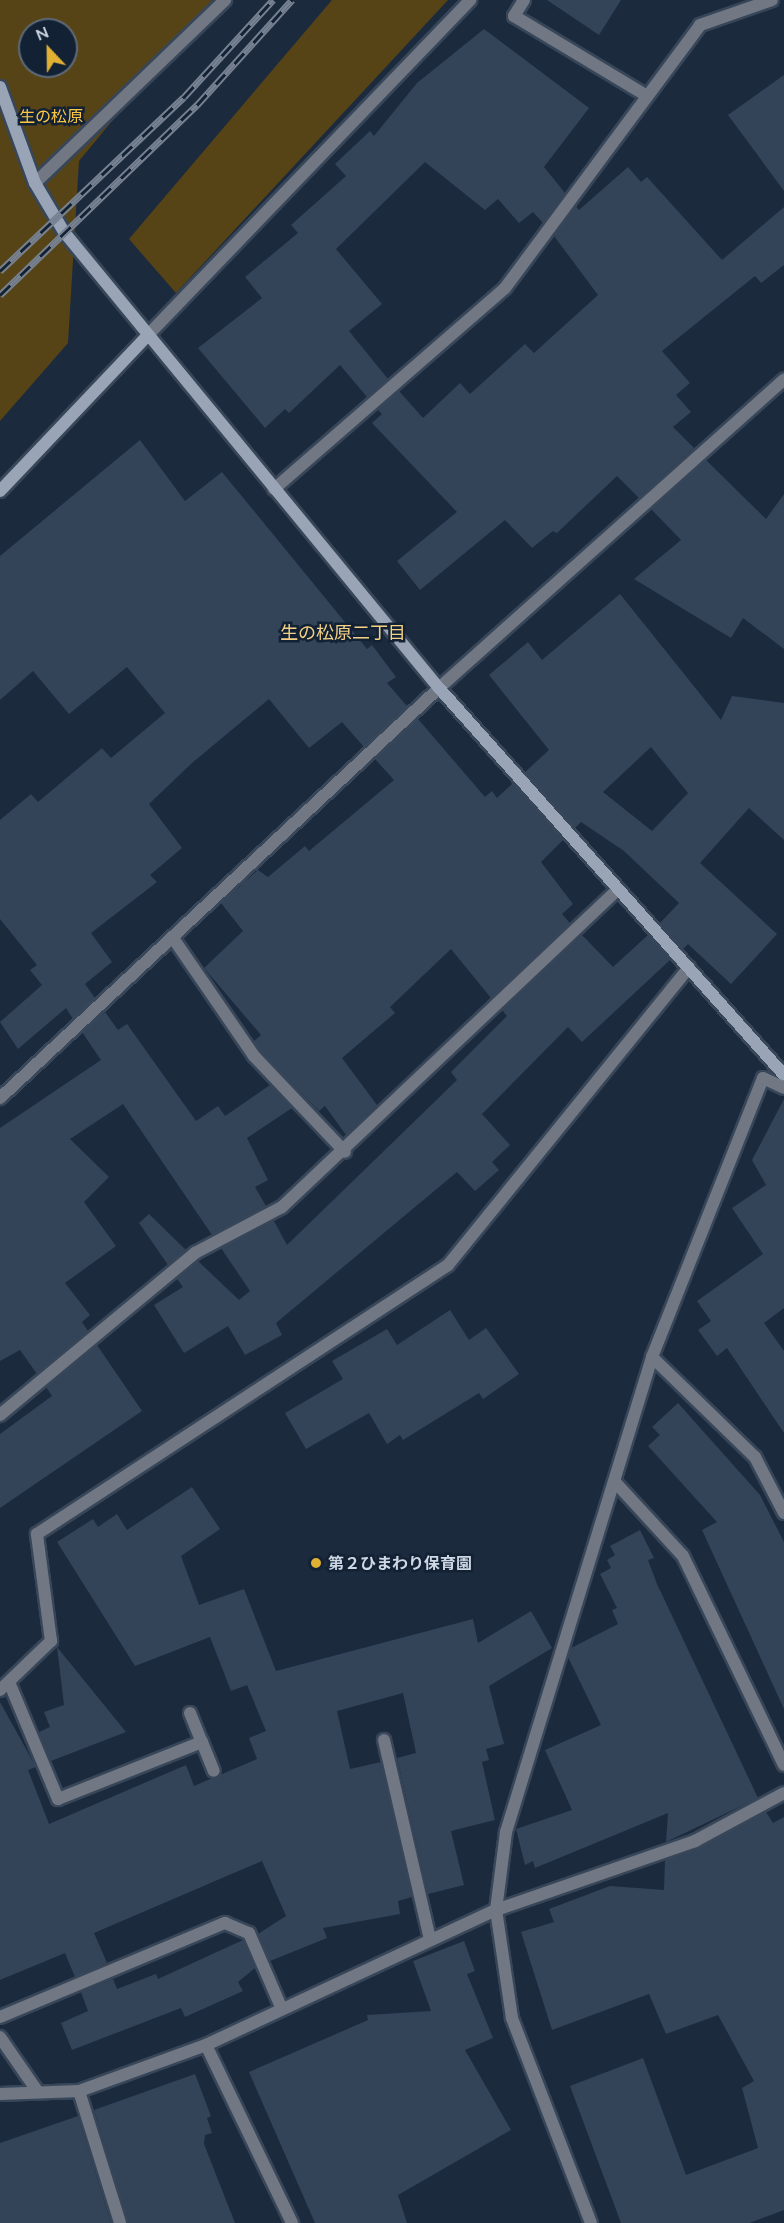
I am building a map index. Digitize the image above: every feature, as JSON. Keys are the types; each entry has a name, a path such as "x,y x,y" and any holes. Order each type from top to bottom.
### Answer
{"street":[{"path":"35,183 225,0"},
{"path":"0,491 470,0"},
{"path":"524,0 514,16 647,96"},
{"path":"274,489 505,288 700,26 772,0"},
{"path":"0,87 35,183 64,232 438,688 784,1075"},
{"path":"0,1098 438,688 784,379"},
{"path":"0,1414 195,1253 282,1207 345,1152 617,890"},
{"path":"173,938 255,1056 345,1152"},
{"path":"202,1742 58,1800 4,1686 51,1641 37,1534 448,1265 689,967"},
{"path":"591,2223 512,2018 496,1910 506,1832 652,1357 763,1078 784,1088"},
{"path":"652,1357 755,1457 784,1513"},
{"path":"615,1482 683,1556 784,1765"},
{"path":"190,1713 214,1771"},
{"path":"384,1740 430,1940"},
{"path":"0,2094 79,2091 206,2045 281,2007 496,1910 695,1841 784,1793"},
{"path":"0,2017 225,1923 249,1933 281,2007"},
{"path":"0,2037 38,2092"},
{"path":"206,2045 292,2223"},
{"path":"79,2091 120,2223"}],"green space":[{"name":"生の松原","path":"0,0 212,0 79,161 68,343 0,421"},
{"path":"332,0 448,0 176,293 129,239"}],"building":[{"path":"547,0 621,0 599,35"},
{"path":"484,29 589,108 544,167 565,193 543,223 533,212 519,223 498,199 485,210 425,162 336,249 382,304 349,331 388,379 367,397 340,365 289,413 285,409 265,428 198,348 262,298 245,277 298,233 291,225 346,176 335,164 370,131 374,136 417,83"},
{"path":"784,75 784,191 728,115"},
{"path":"628,167 641,182 647,177 722,260 784,207 784,265 761,283 755,276 662,351 690,383 676,395 691,412 673,427 694,448 639,498 617,476 557,533 553,531 532,548 505,520 420,590 397,561 457,512 372,423 382,414 378,410 399,391 423,418 460,383 470,394 525,344 534,353 598,295 554,236 576,206 579,210"},
{"path":"140,440 185,501 222,472 367,649 372,645 396,677 387,683 407,706 364,747 342,722 309,748 269,699 192,763 149,804 182,848 150,875 157,882 91,933 112,962 85,984 95,998 73,1019 66,1008 18,1049 0,1022 42,985 30,970 37,965 0,919 0,820 31,794 38,802 102,748 111,758 165,713 127,667 69,714 33,671 0,700 0,556"},
{"path":"706,460 766,519 784,494 784,649 743,618 731,638 634,579 681,540 651,509"},
{"path":"620,594 721,720 732,696 784,703 784,840 749,808 700,863 777,934 731,984 688,944 683,949 660,923 679,903 624,851 581,822 575,828 525,772 549,750 489,675 528,642 542,660","holes":["651,747 688,793 652,831 603,792"]},
{"path":"418,719 485,797 492,791 497,798 513,783 563,840 541,862 573,904 562,914 570,923 491,998 451,949 390,1007 395,1013 342,1058 377,1105 346,1135 325,1106 319,1111 260,1051 254,1041 261,1035 204,968 243,931 221,903 258,870 268,877 305,846 309,851 394,780 375,759"},
{"path":"582,935 613,967 648,935 670,960 582,1042 568,1027 482,1114 510,1145 492,1162 499,1170 475,1191 457,1172 276,1323 282,1335 245,1355 228,1326 184,1353 154,1305 183,1287 177,1279 198,1261 239,1300 250,1291 221,1248 274,1221 287,1245 457,1080 451,1072 507,1016 502,1010"},
{"path":"105,1012 118,1030 127,1024 196,1121 218,1106 225,1116 270,1085 292,1108 247,1138 268,1180 255,1187 266,1206 212,1235 123,1104 70,1139 109,1177 84,1202 116,1246 65,1283 90,1315 82,1322 88,1331 37,1374 20,1350 0,1361 0,1128 101,1060 82,1032"},
{"path":"784,1099 784,1308 764,1323 784,1351 784,1433 727,1348 717,1356 698,1330 711,1321 697,1301 763,1254 732,1208 766,1185 752,1160"},
{"path":"149,1214 186,1250 168,1265 139,1223"},
{"path":"450,1310 469,1340 486,1328 519,1374 483,1399 479,1393 403,1440 400,1435 387,1444 369,1413 306,1449 285,1413 343,1379 332,1361 387,1329 397,1345"},
{"path":"97,1345 142,1411 0,1508 0,1434 52,1396 46,1387"},
{"path":"678,1403 760,1495 784,1542 784,1709 702,1530 717,1522 648,1446 660,1435 652,1427"},
{"path":"192,1487 220,1529 181,1556 199,1605 244,1589 276,1671 473,1619 478,1643 531,1611 552,1648 489,1686 504,1744 486,1749 489,1760 482,1762 495,1820 451,1831 464,1885 428,1894 397,1758 416,1753 403,1693 337,1711 350,1769 381,1762 412,1897 398,1901 400,1914 323,1928 327,1938 270,1961 258,1934 286,1916 262,1861 94,1933 107,1963 75,1977 65,1953 0,1980 0,1702 36,1767 28,1770 49,1824 186,1765 194,1786 257,1759 249,1738 266,1731 247,1685 231,1691 210,1637 135,1666 57,1542 93,1519 98,1527 117,1514 127,1530"},
{"path":"640,1530 654,1558 648,1560 657,1584 758,1798 666,1842 668,1813 535,1868 533,1861 525,1865 516,1829 572,1810 545,1750 601,1725 568,1657 571,1648 618,1624 612,1610 617,1608 600,1574 611,1568 607,1560 615,1555 610,1546"},
{"path":"57,1647 126,1732 51,1761 39,1732 50,1727 44,1712 64,1705"},
{"path":"766,1812 773,1823 784,1817 784,2210 749,2223 621,2223 570,2086 643,2058 686,2175 758,2148 742,2088 754,2081 718,2015 666,2034 649,1994 552,2030 521,1932 554,1922 549,1909 610,1886 664,1890 665,1860"},
{"path":"243,1940 255,1968 238,1982 243,1991 185,2017 181,2008 72,2050 61,2023 88,2011 81,1992 113,1979 117,1989 156,1974 158,1979"},
{"path":"464,1941 475,1971 467,1974 493,2038 465,2050 511,2130 398,2195 407,2223 315,2223 249,2072 368,2020 367,2015 431,2011 413,1961"},
{"path":"195,2074 211,2116 207,2118 212,2133 205,2135 204,2144 235,2223 128,2223 94,2110"},
{"path":"78,2116 111,2223 0,2223 0,2143"}],"railway":[{"path":"0,271 184,97 273,0"},
{"path":"0,295 197,105 292,0"}],"place":[{"name":"第２ひまわり保育園","path":"316,1563"}],"district":[{"name":"生の松原二丁目","path":"343,633"}]}
